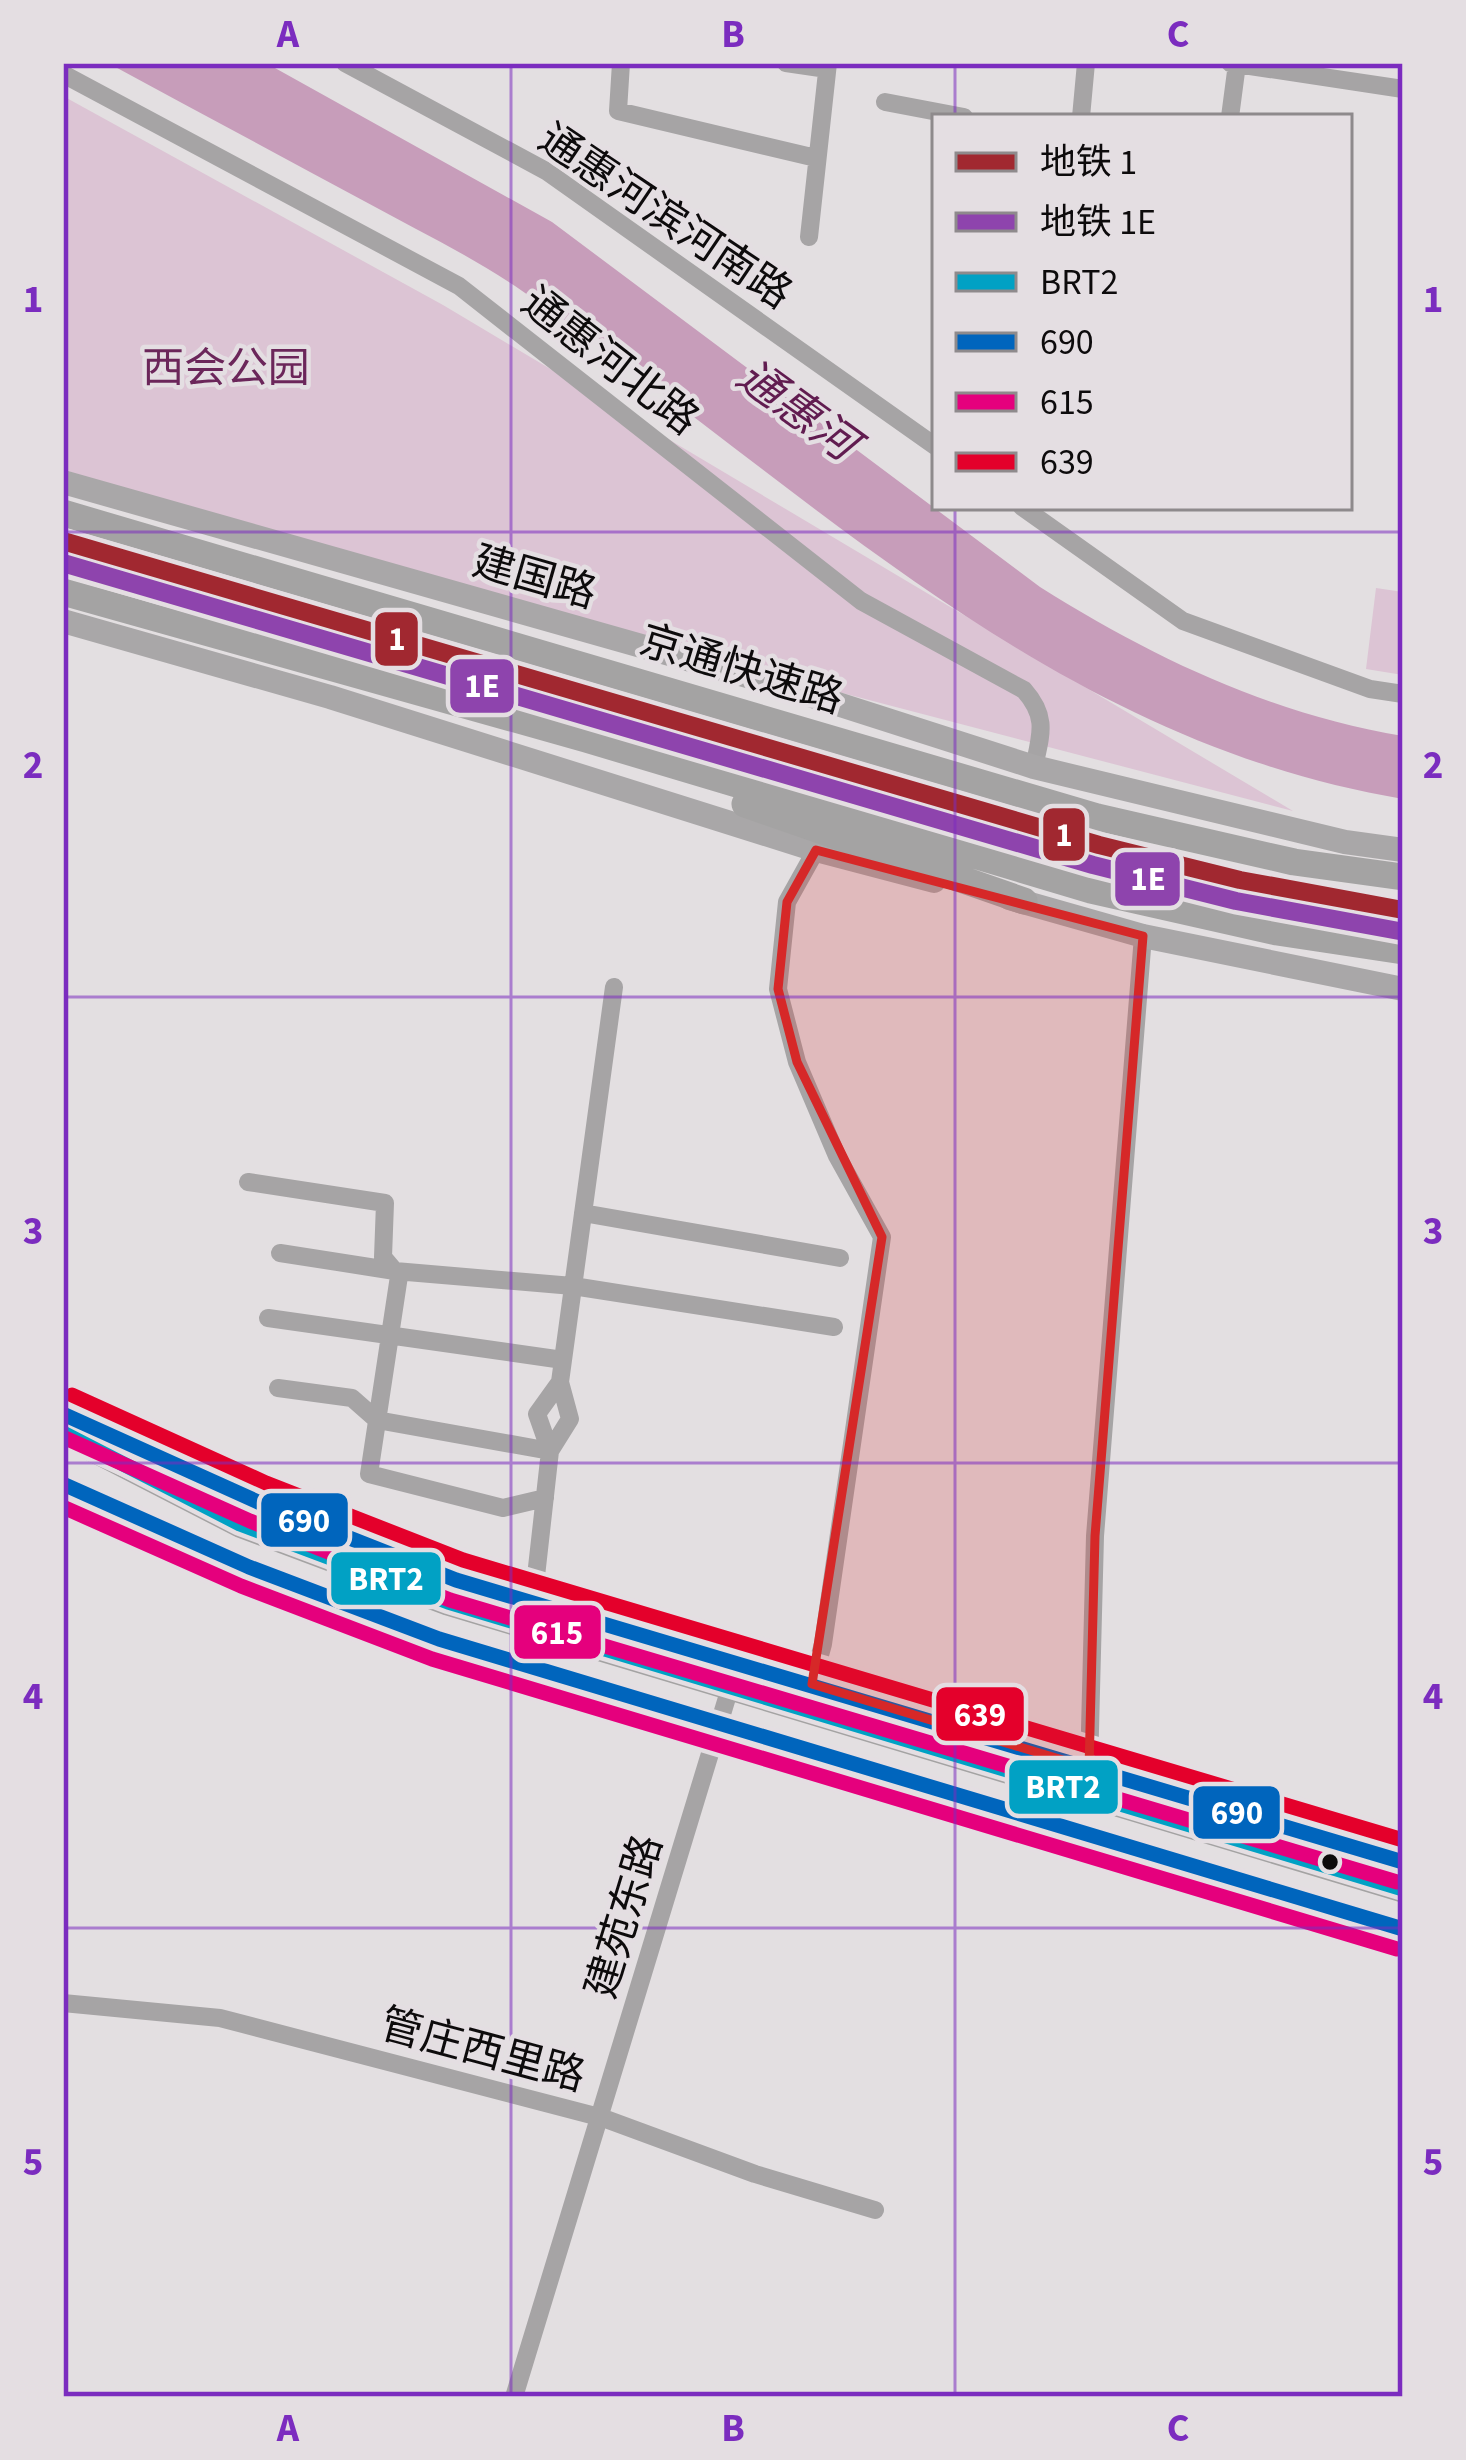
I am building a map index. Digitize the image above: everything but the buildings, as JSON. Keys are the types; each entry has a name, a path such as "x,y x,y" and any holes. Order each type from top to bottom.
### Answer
{"highway":[{"name":"京通快速路","path":"63,513 1097,817 1294,862 1403,877"},
{"path":"63,592 1091,890 1277,932 1403,952"},
{"path":"586,740 771,814 1024,901"},
{"path":"63,1433 241,1524 346,1566 729,1693 1403,1906"},
{"path":"63,1450 235,1538 444,1616 729,1693 1403,1889"}],"main road":[{"name":"建国路","path":"63,482 772,683 1034,767 1345,842 1403,850"},
{"path":"63,621 330,697 815,850 1024,901 1143,936 1403,989"}],"street":[{"name":"通惠河滨河南路","path":"345,63 546,171 932,444"},
{"path":"621,63 618,111 816,158"},
{"path":"786,63 828,66 808,237"},
{"path":"1081,114 1086,63"},
{"path":"1230,114 1233,63 1322,70 1403,89"},
{"name":"通惠河北路","path":"63,74 459,286 861,601 1024,690 1037,705 1041,723 1034,767"},
{"path":"885,102 948,114"},
{"path":"1026,510 1183,621 1370,689 1403,694"},
{"path":"812,1684 824,1644 882,1237 837,1156 797,1062 778,989 787,902 815,850"},
{"path":"1089,1768 1095,1536 1143,936"},
{"path":"532,1603 550,1451 570,1419 560,1382 614,987"},
{"path":"248,1183 385,1203 383,1257 398,1276 370,1474 503,1508 545,1498"},
{"path":"583,1213 840,1258"},
{"path":"280,1253 395,1271 573,1286 833,1328"},
{"path":"268,1318 563,1360"},
{"path":"550,1451 536,1414 560,1382"},
{"path":"278,1388 352,1398 377,1420 550,1451"},
{"path":"63,1414 322,1531 532,1603 729,1693 1403,1930"},
{"path":"63,1484 300,1591 439,1639 729,1693 812,1684 1403,1862"},
{"name":"建苑东路","path":"514,2397 729,1693"},
{"name":"管庄西里路","path":"63,2003 220,2018 599,2117 754,2174 875,2210"}],"highlighted area":[{"path":"816,850 1143,936 1095,1536 1089,1768 812,1684 882,1237 797,1062 778,989 787,902"}],"green space":[{"name":"西会公园","path":"63,96 443,305 1293,811 63,489"},
{"path":"1376,588 1403,592 1403,675 1366,669"}],"water":[{"name":"通惠河","path":"108,63 266,63 552,222 932,510 1083,613 1170,660 1260,698 1403,736 1403,799 1273,768 1153,721 1040,662 932,594 515,286"}],"metro line":[{"name":"1","path":"63,541 1099,845 1240,880 1403,910"},
{"name":"1E","path":"63,563 1093,865 1236,901 1399,931"}],"transit line":[{"name":"639","path":"72,1395 266,1483 463,1560 1403,1840"},
{"name":"690","path":"63,1414 258,1502 456,1580 1403,1862"},
{"name":"BRT2","path":"63,1433 240,1524 448,1602 1403,1889"},
{"name":"615","path":"63,1437 250,1521 450,1600 1397,1882"},
{"name":"690","path":"63,1484 249,1567 439,1639 1403,1929"},
{"name":"615","path":"63,1507 241,1586 432,1659 1397,1949"}]}
